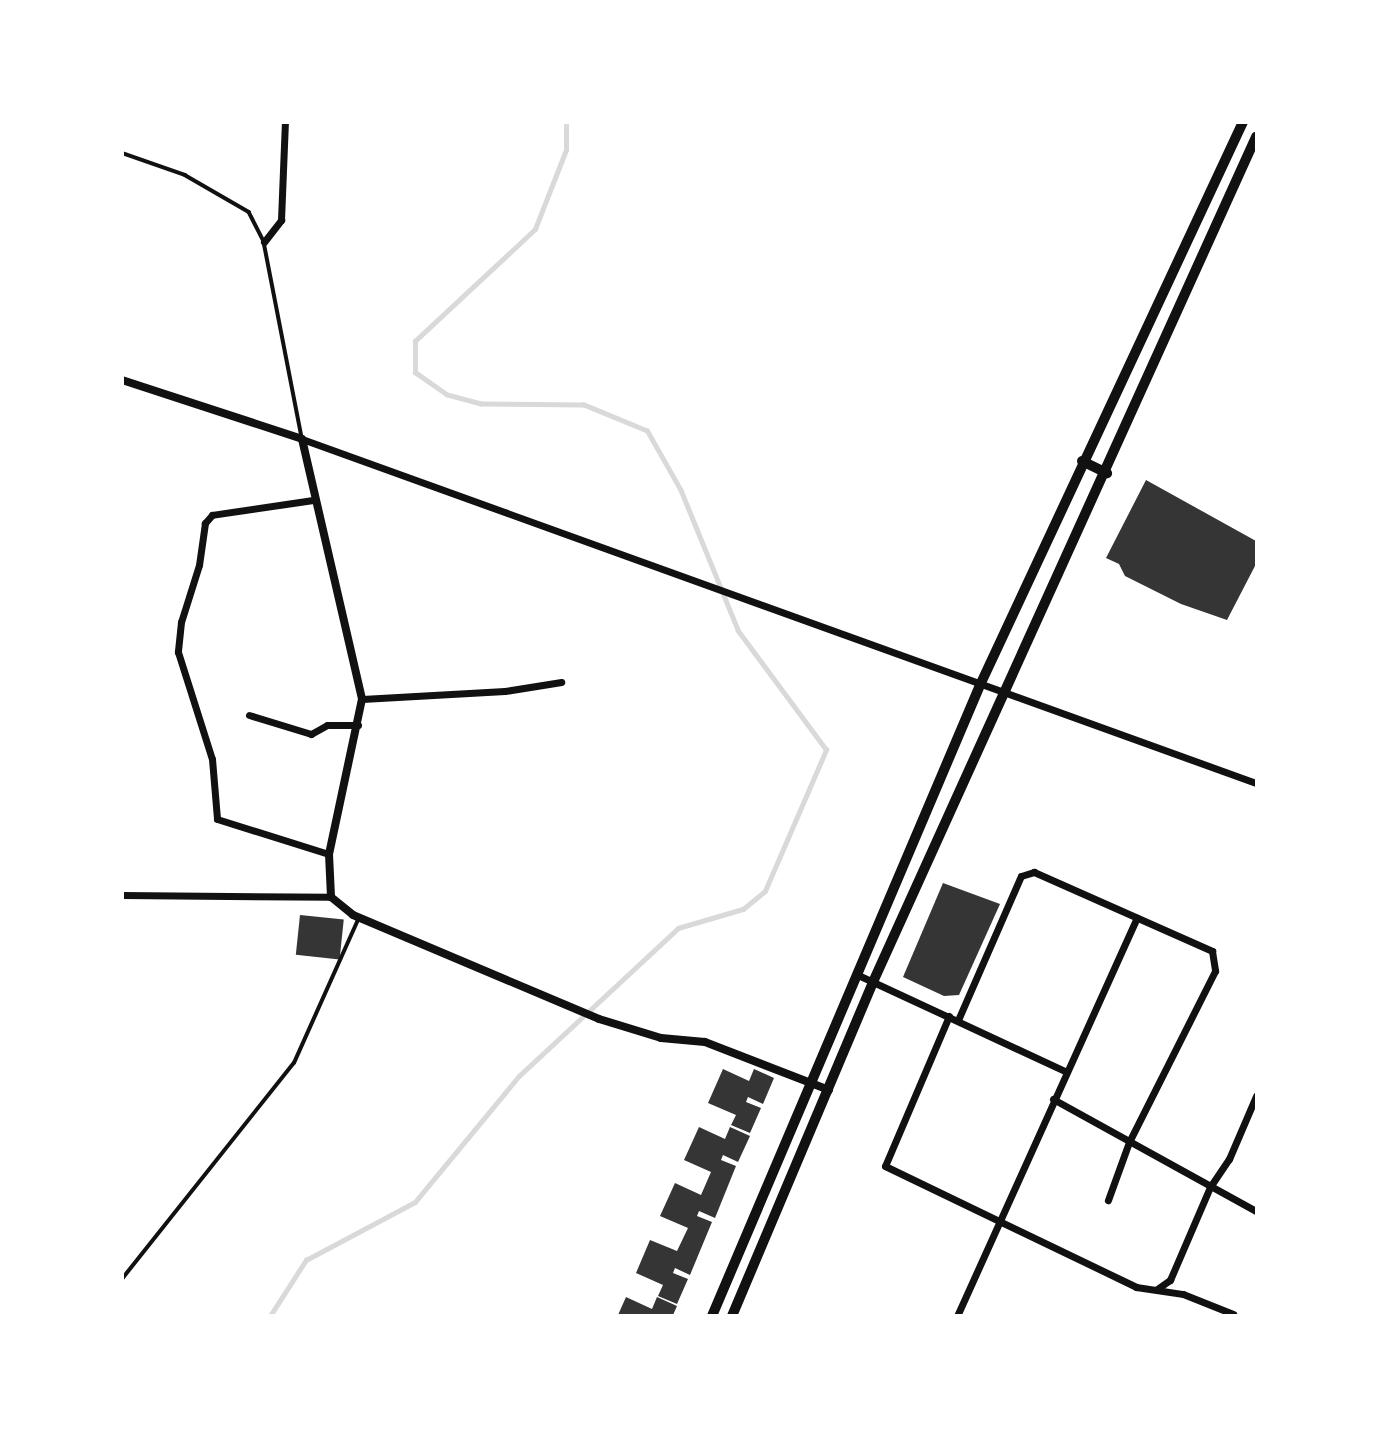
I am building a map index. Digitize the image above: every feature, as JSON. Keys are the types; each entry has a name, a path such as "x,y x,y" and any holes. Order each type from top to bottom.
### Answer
{"main road":[{"path":"712,1315 981,683 1082,461 1243,122"},
{"path":"732,1315 873,982 1107,473 1226,199 1256,137"},
{"path":"1211,193 1226,199"},
{"path":"1082,461 1107,473"}],"street":[{"path":"264,242 281,220 285,122"},
{"path":"122,380 302,439 1256,783"},
{"path":"302,439 313,500 362,699 328,854 331,897"},
{"path":"313,500 212,514 205,523 178,652 212,759 217,818 328,854"},
{"path":"362,699 505,691 561,681"},
{"path":"249,715 311,734 327,725 358,725"},
{"path":"958,1020 1021,876 1034,872 1212,951 1215,971 1129,1142 1108,1200"},
{"path":"122,895 331,897 359,918 599,1019 661,1038 705,1042 813,1081 829,1090"},
{"path":"957,1315 1137,918"},
{"path":"858,975 1067,1072"},
{"path":"949,1016 886,1166 1136,1287 1157,1289 1233,1314"},
{"path":"1157,1289 1170,1280 1210,1187 1229,1159 1256,1096"},
{"path":"1053,1099 1256,1211"}],"lane":[{"path":"122,153 185,175 231,199 249,212 264,242 302,439"},
{"path":"122,1279 294,1063 359,918"}],"building":[{"path":"1146,480 1256,541 1256,564 1227,620 1181,604 1125,576 1119,564 1106,558"},
{"path":"943,883 1000,904 959,995 944,996 903,977"},
{"path":"300,915 344,920 340,959 296,955"},
{"path":"723,1069 749,1081 754,1069 774,1078 763,1104 748,1097 746,1102 761,1108 750,1133 731,1125 736,1115 708,1103"},
{"path":"699,1127 725,1139 730,1127 750,1136 738,1162 723,1155 721,1160 736,1166 715,1218 699,1211 697,1216 712,1222 690,1275 675,1268 673,1273 688,1279 677,1304 658,1296 663,1285 636,1273 650,1240 677,1251 688,1228 660,1216 675,1183 701,1195 711,1172 684,1160"},
{"path":"626,1297 652,1309 657,1297 677,1306 673,1315 618,1315"}],"waterway":[{"path":"270,1316 306,1260 415,1202 519,1076 678,928 743,909 765,891 826,750 738,631 681,491 647,431 584,405 481,404 447,395 415,373 415,341 535,229 566,150 566,122"}]}
